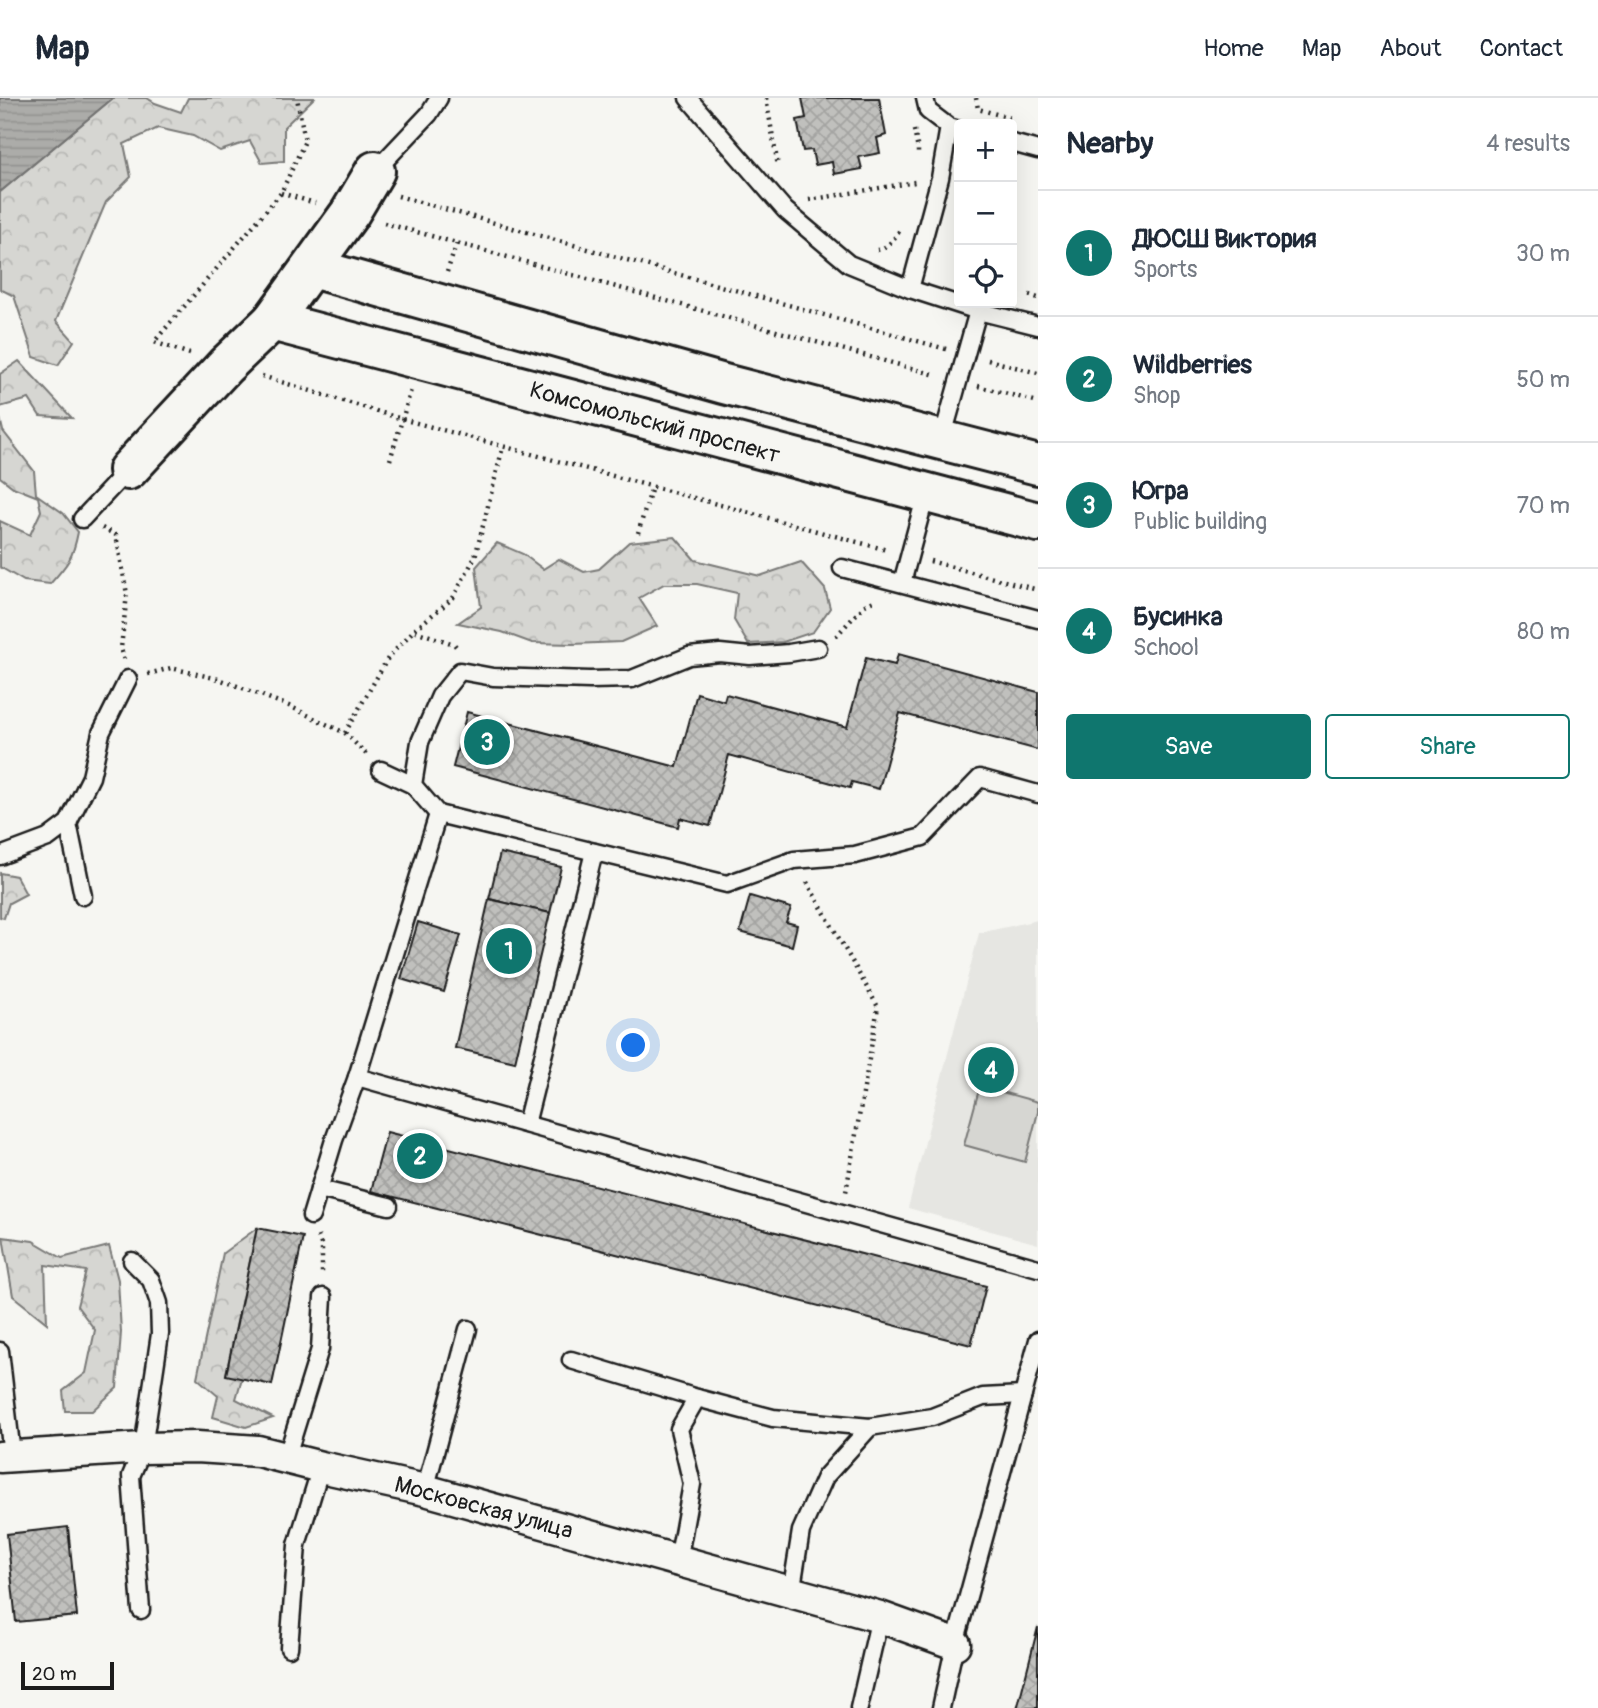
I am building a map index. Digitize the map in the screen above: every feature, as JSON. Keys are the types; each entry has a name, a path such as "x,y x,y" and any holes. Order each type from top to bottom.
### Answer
{"street":[{"path":"128,470 225,366 272,321 312,268 363,191"},
{"path":"312,268 724,384 1038,465"},
{"name":"Комсомольский проспект","path":"272,321 1038,522"},
{"name":"Московская улица","path":"6,1456 143,1448 197,1447 258,1451 425,1490 880,1617 956,1644"}],"lane":[{"path":"363,191 429,114 439,98"},
{"path":"688,98 785,210 849,264 910,289 978,311 1038,326"},
{"path":"910,289 954,129 928,111 925,98"},
{"path":"1017,144 1038,150"},
{"path":"942,439 978,311"},
{"path":"82,519 128,470"},
{"path":"902,583 926,494"},
{"path":"842,568 1038,618"},
{"path":"413,785 419,742 440,696 460,671 493,677 590,680 632,678 689,656 720,653 750,656 818,648"},
{"path":"0,856 48,838 68,822 91,777 100,733 128,678"},
{"path":"381,770 413,785 438,814 727,884 794,860 855,855 923,837 980,778 1038,794"},
{"path":"311,1216 438,814"},
{"path":"68,822 83,896"},
{"path":"526,1124 594,852"},
{"path":"357,1077 1038,1268"},
{"path":"319,1189 389,1206"},
{"path":"132,1261 151,1279 159,1303 160,1334 143,1448 131,1476 141,1611"},
{"path":"286,1459 320,1349 323,1297"},
{"path":"425,1490 468,1329"},
{"path":"941,1708 1038,1340"},
{"path":"0,1351 6,1456"},
{"path":"571,1360 773,1418 870,1427 932,1417 983,1397 1023,1395"},
{"path":"678,1561 692,1484 680,1429 697,1398"},
{"path":"791,1592 801,1531 825,1477 870,1427"},
{"path":"289,1648 297,1545 321,1467"},
{"path":"859,1708 880,1617"}],"path":[{"path":"297,98 305,141 281,193 154,342 402,419 1038,590"},
{"path":"766,98 779,175"},
{"path":"976,98 978,109 1026,122"},
{"path":"913,124 917,160"},
{"path":"817,208 808,200 915,182 912,193"},
{"path":"363,191 1038,373"},
{"path":"363,191 959,381 1038,402"},
{"path":"867,250 881,250 895,239 902,226"},
{"path":"1029,295 1038,298"},
{"path":"390,460 412,385"},
{"path":"345,733 388,657 414,630 453,598 475,557 503,446"},
{"path":"638,533 652,487"},
{"path":"82,519 116,535 127,594 121,648 128,678 171,668 219,678 289,706 345,733 381,770"},
{"path":"818,648 834,640 865,605 902,583"},
{"path":"414,630 454,644 461,653 460,671"},
{"path":"794,860 878,1007 843,1213"},
{"path":"311,1216 322,1247 323,1297"}],"shaded area":[{"path":"0,98 113,98 0,192"},
{"path":"1038,920 1038,1244 908,1208 979,933"}],"green space":[{"path":"113,98 147,98 181,112 188,98 314,98 284,127 284,161 262,163 250,141 220,151 193,136 158,128 124,144 131,177 106,202 56,321 74,341 58,365 34,357 14,296 0,289 0,192"},
{"path":"19,361 72,418 40,416 29,399 0,407 0,374"},
{"path":"0,418 3,431 34,471 36,494 63,513 78,532 69,560 50,584 24,581 0,567 0,521 30,535 41,511 38,497 13,487 0,477"},
{"path":"675,537 695,560 760,576 801,562 825,589 830,608 813,632 783,642 748,644 734,620 737,593 697,584 664,584 639,598 657,626 621,642 532,643 502,632 458,623 481,607 476,567 497,543 523,554 543,569 559,559 584,572 599,569 629,542"},
{"path":"0,873 16,876 26,894 9,903 4,918 0,917"},
{"path":"980,1086 1038,1102 1038,1112 1025,1162 964,1145"},
{"path":"257,1228 226,1374 242,1378 236,1399 273,1418 246,1427 213,1417 218,1396 197,1378 223,1253"},
{"path":"3,1237 33,1241 62,1258 109,1246 118,1280 121,1332 117,1388 92,1411 65,1411 63,1391 86,1373 95,1330 77,1306 86,1271 45,1265 47,1323 13,1296"}],"building":[{"path":"802,98 879,98 886,135 877,138 880,153 859,157 862,169 834,174 832,162 815,165 812,150 803,151 797,120 806,118"},
{"path":"898,654 1038,692 1038,750 900,713 879,789 852,782 850,788 729,755 710,826 680,818 678,827 453,767 467,712 677,767 697,693 724,701 726,694 847,727 866,658 895,665"},
{"path":"500,853 561,867 550,913 489,899"},
{"path":"750,896 791,908 786,922 797,925 792,946 740,932"},
{"path":"489,899 550,913 515,1062 455,1048"},
{"path":"418,922 461,935 444,992 401,979"},
{"path":"387,1132 986,1286 971,1345 371,1191"},
{"path":"257,1228 303,1237 272,1385 226,1375"},
{"path":"68,1527 77,1616 16,1622 7,1534"},
{"path":"1038,1627 1038,1708 1017,1708 1019,1702"}],"place":[{"name":"Югра","path":"487,742"},
{"name":"ДЮСШ Виктория","path":"509,951"},
{"name":"Бусинка","path":"991,1070"},
{"name":"Wildberries","path":"420,1156"}]}
